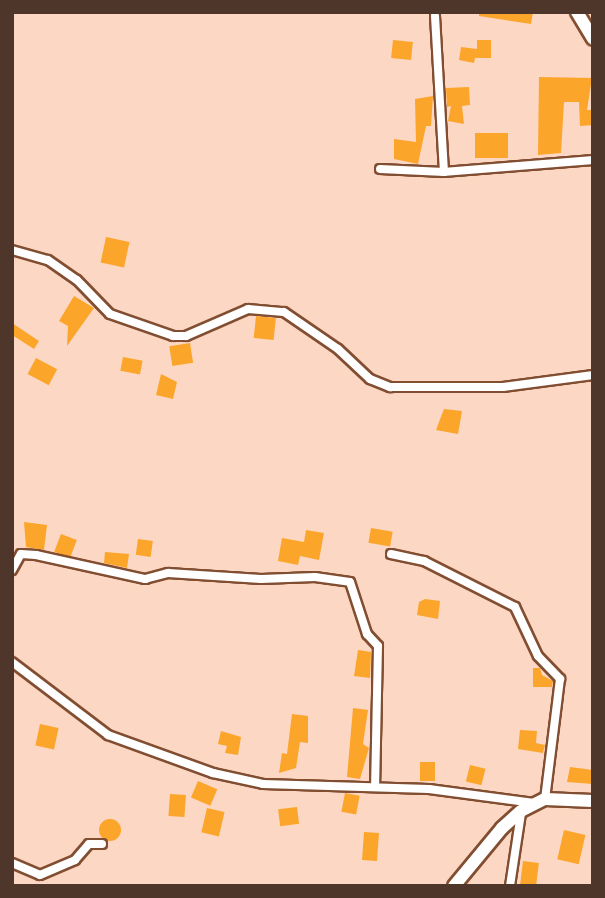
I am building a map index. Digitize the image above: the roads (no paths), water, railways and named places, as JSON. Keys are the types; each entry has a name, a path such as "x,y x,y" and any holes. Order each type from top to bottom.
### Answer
{"main road":[{"path":"578,12 593,38"},
{"path":"454,886 502,828 521,811 541,802 593,801"}],"street":[{"path":"435,16 444,172"},
{"path":"380,169 444,172 593,160"},
{"path":"12,250 48,260 77,280 110,314 173,336 186,336 248,309 284,312 338,349 370,379 390,387 503,387 593,376"},
{"path":"12,570 21,554 145,579 169,573 350,582 367,634 379,646 375,787"},
{"path":"12,662 76,714 145,751 263,784 375,787 541,802 560,679 538,656 515,607 424,561 391,554"},
{"path":"510,886 521,811"},
{"path":"12,863 40,875 75,860 89,844 102,844"}]}
